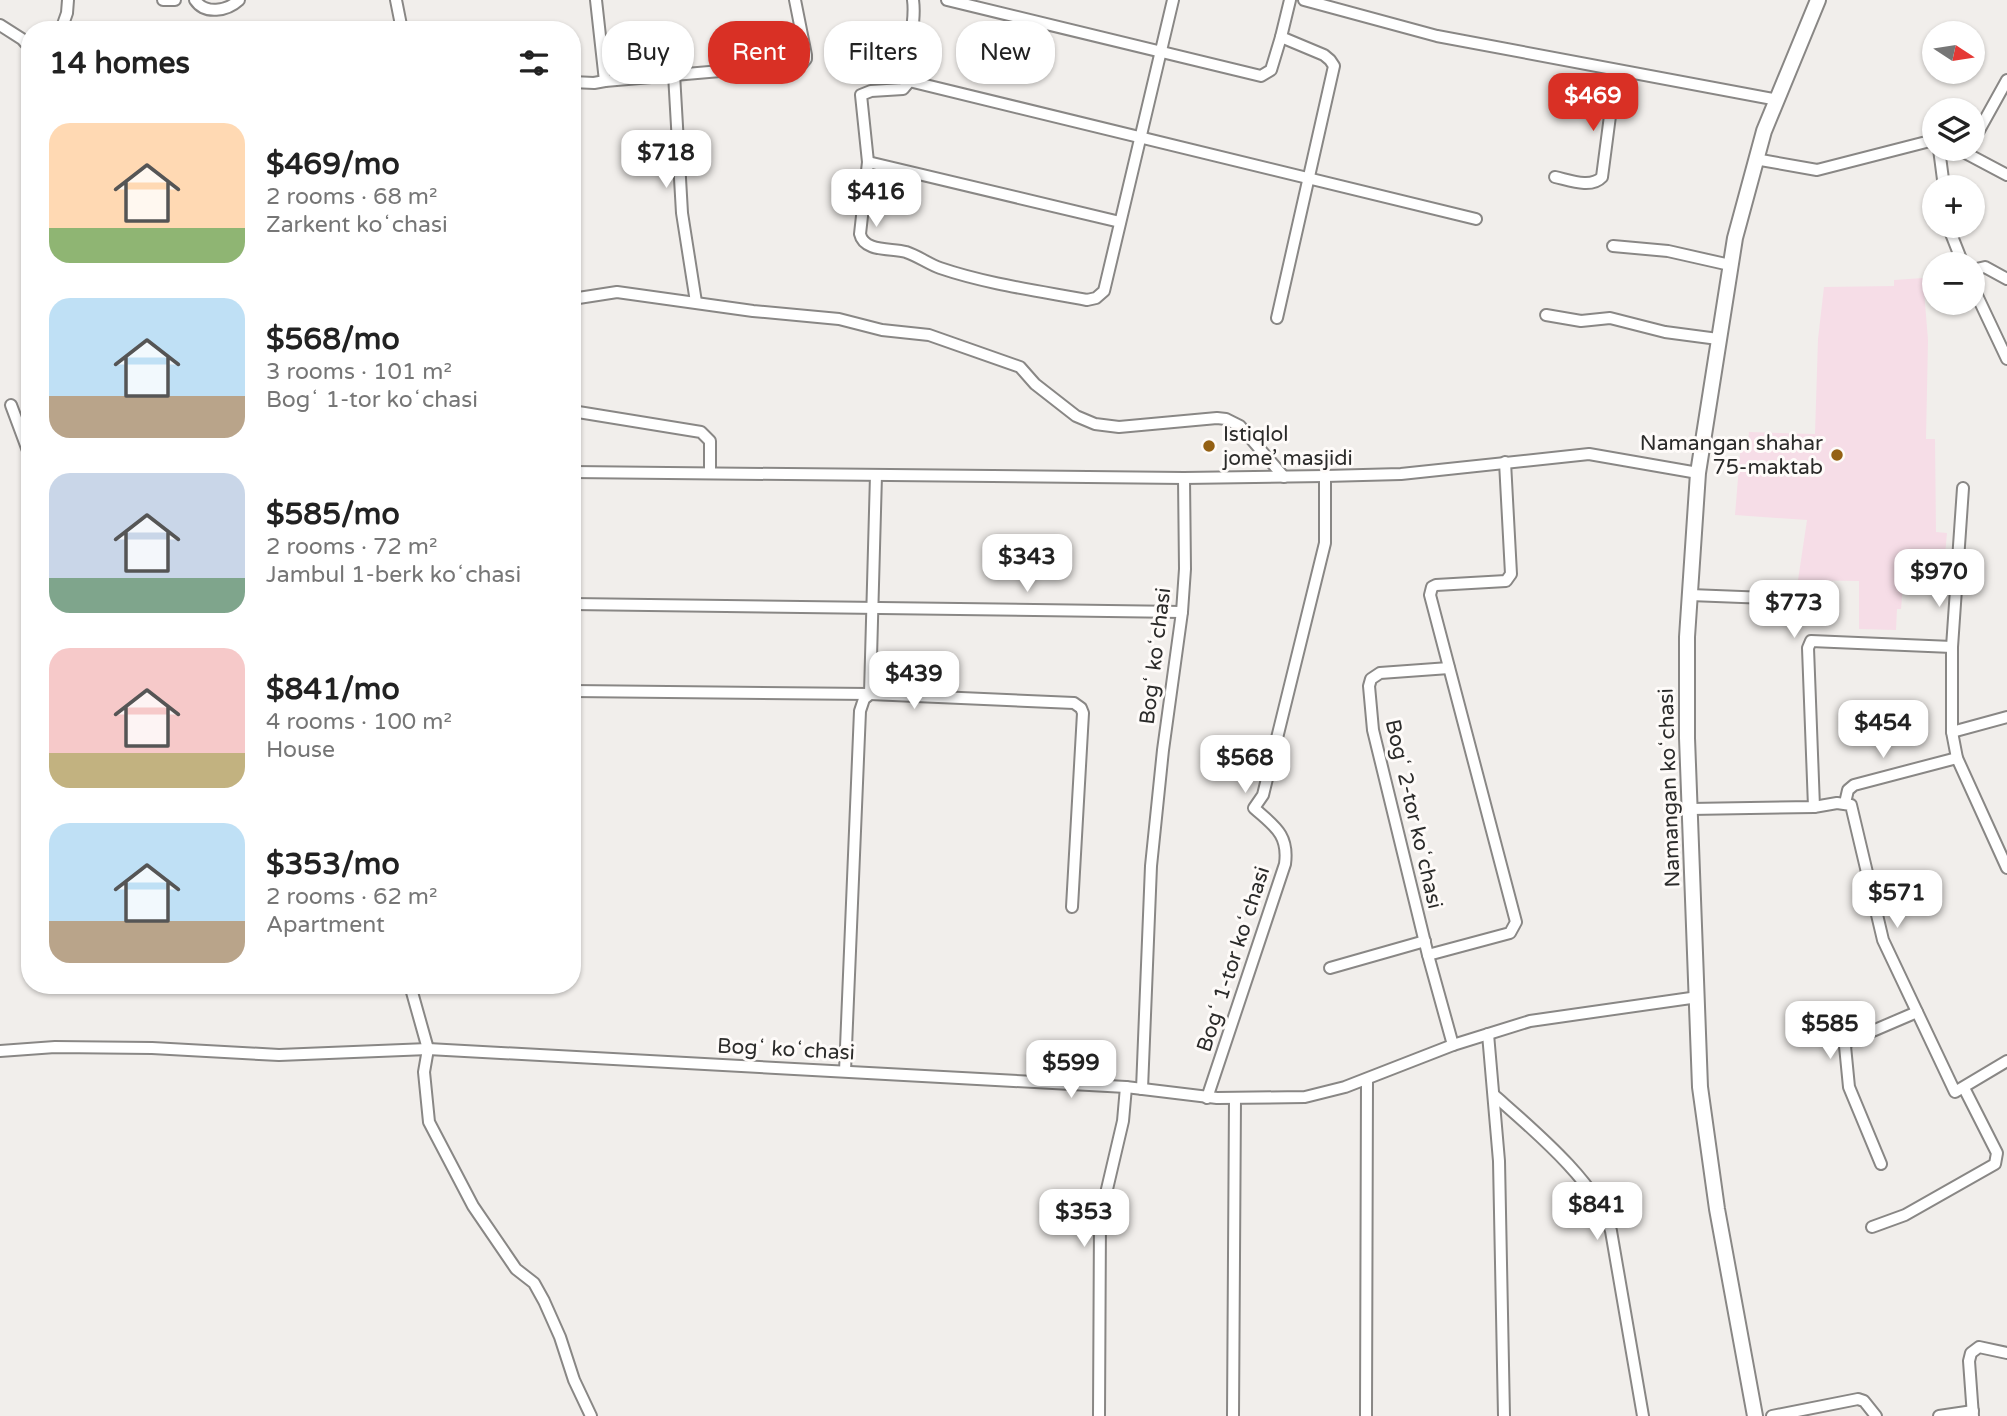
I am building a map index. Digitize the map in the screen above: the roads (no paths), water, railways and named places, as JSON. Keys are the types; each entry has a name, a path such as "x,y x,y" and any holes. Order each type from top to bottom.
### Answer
{"main road":[{"name":"Namangan koʻchasi","path":"1755,1416 1717,1209 1700,1087 1687,637 1698,473 1730,265 1755,159 1818,0"}],"street":[{"path":"64,21 68,0"},
{"path":"163,0 174,0"},
{"path":"195,0 201,8 207,9 230,7 239,0"},
{"path":"396,0 400,21"},
{"path":"596,0 602,54"},
{"path":"694,72 802,64 806,55 795,0"},
{"path":"913,0 913,21"},
{"path":"947,0 1261,76 1271,70 1290,0"},
{"path":"907,84 903,89 864,92 861,96 868,162 860,234 864,243 905,252 941,268 978,278 1087,300 1096,299 1104,291 1172,0"},
{"path":"1304,0 1437,36 1778,100"},
{"path":"0,24 21,38"},
{"path":"1277,318 1334,66 1324,55 1281,37"},
{"path":"1555,177 1588,184 1597,182 1602,177 1616,70"},
{"path":"1985,117 2007,80"},
{"path":"581,82 602,82"},
{"path":"675,84 682,213 696,302"},
{"path":"922,84 1476,219"},
{"path":"1755,159 1817,170 1922,143"},
{"path":"1985,160 2007,175"},
{"path":"868,162 1120,222"},
{"path":"1613,246 1668,251 1730,265"},
{"path":"1985,267 2007,279"},
{"path":"581,298 617,292 741,310 838,319 882,330 929,335 1020,366 1035,384 1076,416 1095,424 1119,427 1226,419 1240,426 1284,477"},
{"path":"1985,312 2007,359"},
{"path":"1546,315 1581,321 1610,318 1651,329 1718,339"},
{"path":"11,404 21,431"},
{"path":"581,412 701,432 710,441 710,473"},
{"path":"581,472 1284,477 1401,474 1589,454 1698,473"},
{"path":"1428,955 1510,933 1516,922 1431,591 1436,585 1509,579 1511,574 1505,462"},
{"path":"845,1071 860,719 862,705 870,694 876,475"},
{"name":"Bogʻ 1-tor koʻchasi","path":"1207,1098 1285,864 1286,844 1280,832 1254,808 1263,795 1325,543 1325,476"},
{"name":"Bogʻ koʻchasi","path":"1142,1089 1151,866 1185,569 1184,478"},
{"path":"1963,488 1952,648 1952,732 1957,758 2007,868"},
{"path":"1690,595 1793,599"},
{"path":"581,604 1182,612"},
{"path":"1814,807 1808,648 1811,641 1952,648"},
{"name":"Bogʻ 2-tor koʻchasi","path":"1449,668 1380,673 1371,679 1370,686 1373,730 1453,1045"},
{"path":"581,691 870,694 1068,702 1078,705 1083,713 1072,907"},
{"path":"1952,732 2007,717"},
{"path":"1845,803 1848,790 1854,785 1957,758"},
{"path":"1690,809 1814,807 1845,803 1852,807 1883,940 1955,1092 2007,1061"},
{"path":"1330,968 1425,942"},
{"path":"413,994 428,1049 424,1072 425,1090 429,1122 437,1142 473,1206 504,1252 516,1269 534,1283 544,1301 574,1380 591,1416"},
{"name":"Bogʻ koʻchasi","path":"0,1051 55,1047 152,1048 279,1055 428,1049 1126,1087 1207,1098 1305,1097 1367,1079 1453,1045 1530,1021 1698,997"},
{"path":"1881,1164 1849,1087 1845,1046 1847,1042 1917,1012"},
{"path":"1488,1034 1499,1161 1504,1416"},
{"path":"1366,1416 1367,1079"},
{"path":"1099,1416 1100,1220 1123,1121 1126,1087"},
{"path":"1871,1227 1905,1215 1995,1164 1997,1153 1964,1088"},
{"path":"1494,1095 1549,1145 1603,1208 1611,1231 1643,1416"},
{"path":"1233,1416 1235,1098"},
{"path":"1939,1416 1973,1413 1969,1361 1972,1353 1979,1347 2007,1353"},
{"path":"1772,1416 1858,1399 1864,1401 1876,1416"}],"place":[{"name":"Istiqlol jome’ masjidi","path":"1209,446"},
{"name":"Namangan shahar 75-maktab","path":"1837,455"}]}
